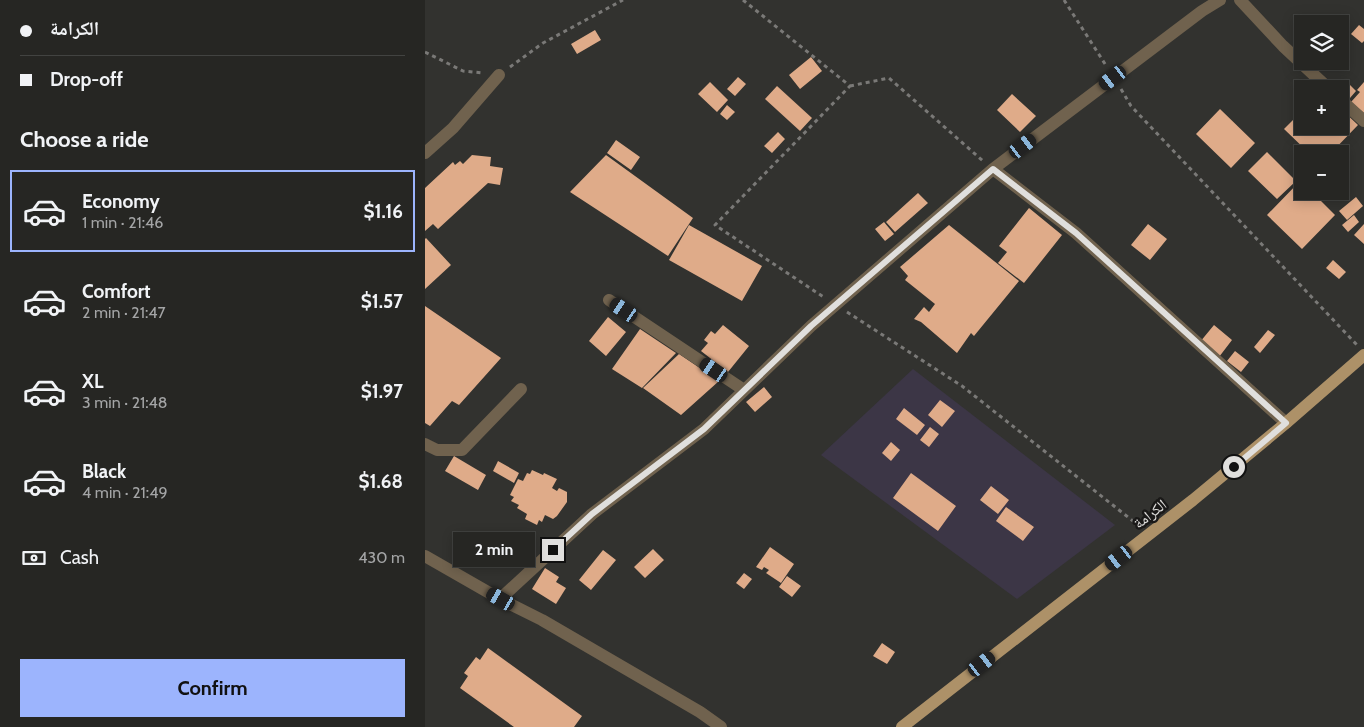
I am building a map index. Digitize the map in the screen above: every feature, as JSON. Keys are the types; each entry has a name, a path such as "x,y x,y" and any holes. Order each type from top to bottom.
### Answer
{"main road":[{"name":"الكرامة","path":"902,727 1193,500 1286,423 1361,350"}],"street":[{"path":"501,599 592,514 704,429 811,326 993,169 1220,0"},
{"path":"1240,0 1283,46 1319,80"},
{"path":"425,153 453,128 499,75"},
{"path":"1349,107 1364,121"},
{"path":"993,169 1076,233 1286,423"},
{"path":"609,300 744,390"},
{"path":"425,444 437,450 462,450 521,389"},
{"path":"425,556 700,712 721,727"}],"path":[{"path":"425,52 463,71 499,75 543,44 623,0"},
{"path":"1064,0 1131,106 1361,350"},
{"path":"850,86 889,78 993,169"}],"shaded area":[{"path":"913,369 1115,525 1017,599 821,455"}],"building":[{"path":"1359,25 1364,29 1364,41 1362,43 1351,34"},
{"path":"595,30 601,40 577,54 571,44"},
{"path":"811,57 822,71 800,89 789,75"},
{"path":"738,77 746,84 735,96 727,89"},
{"path":"710,82 728,100 717,112 698,94"},
{"path":"1364,82 1364,113 1351,102 1360,92 1357,90"},
{"path":"1349,84 1356,91 1349,97"},
{"path":"777,86 812,118 800,131 765,99"},
{"path":"1012,94 1036,116 1020,132 997,110"},
{"path":"727,105 735,112 727,120 720,114"},
{"path":"1220,109 1255,143 1231,168 1196,134"},
{"path":"1349,116 1358,125 1349,134"},
{"path":"1294,119 1294,135 1348,135 1339,145 1301,145 1284,129"},
{"path":"778,132 785,139 772,153 764,146"},
{"path":"616,140 640,157 631,170 607,153"},
{"path":"1267,152 1294,179 1294,183 1277,199 1248,171"},
{"path":"472,155 491,157 490,166 503,168 500,185 488,183 438,229 433,224 425,231 425,188 453,162 455,165 460,161 463,164"},
{"path":"606,155 693,218 668,256 570,192"},
{"path":"1294,187 1294,200 1320,200 1335,215 1302,249 1267,215"},
{"path":"918,193 928,203 895,232 886,222"},
{"path":"1356,197 1363,206 1347,220 1339,211"},
{"path":"1029,208 1062,235 1024,283 998,263 1007,252 999,246"},
{"path":"1354,215 1359,222 1348,232 1342,225"},
{"path":"884,222 894,234 885,241 875,229"},
{"path":"1148,224 1167,239 1150,260 1131,245"},
{"path":"1364,224 1364,244 1354,235"},
{"path":"689,225 762,266 742,301 669,260"},
{"path":"949,225 1019,281 974,336 971,333 957,353 921,322 914,319 924,307 929,312 935,304 905,280 908,276 900,267"},
{"path":"425,239 451,265 425,289"},
{"path":"1333,260 1346,272 1339,279 1326,268"},
{"path":"425,306 501,358 459,405 452,401 430,426 425,423"},
{"path":"608,317 626,332 606,356 589,341"},
{"path":"723,325 749,346 728,372 701,351 708,343 704,340 711,331 715,334"},
{"path":"1214,325 1232,340 1219,357 1200,342"},
{"path":"640,329 676,353 642,388 612,369"},
{"path":"1268,330 1275,335 1260,353 1254,347"},
{"path":"1235,351 1249,362 1241,372 1227,361"},
{"path":"679,354 719,381 681,415 643,388"},
{"path":"764,387 772,397 755,412 746,402"},
{"path":"940,400 955,411 942,427 928,415"},
{"path":"904,408 925,425 917,435 896,419"},
{"path":"930,427 939,434 929,447 920,440"},
{"path":"891,442 900,450 891,461 882,453"},
{"path":"454,456 486,475 478,490 445,471"},
{"path":"498,461 519,473 514,483 493,471"},
{"path":"532,470 557,479 552,488 557,491 559,488 567,492 567,502 557,516 553,519 545,515 542,522 539,520 537,525 525,519 527,514 517,508 519,505 511,501 514,497 510,495 518,479 523,481 527,473 530,474"},
{"path":"911,473 956,506 938,531 893,498"},
{"path":"991,486 1009,500 998,514 980,500"},
{"path":"1006,507 1034,527 1023,541 996,521"},
{"path":"770,547 794,564 781,583 766,573 769,570 764,567 762,570 756,567"},
{"path":"653,549 664,560 645,578 634,567"},
{"path":"603,550 616,560 591,590 579,580"},
{"path":"545,568 559,577 556,582 566,588 556,604 532,589"},
{"path":"744,573 752,579 744,589 736,583"},
{"path":"787,576 801,586 792,597 779,587"},
{"path":"882,643 895,652 887,664 873,656"},
{"path":"488,648 582,716 574,727 514,727 460,688 468,676 464,673 476,657 480,660"}],"route":[{"path":"553,550 592,514 704,429 811,326 993,169 1076,233 1286,423 1234,467"}]}
